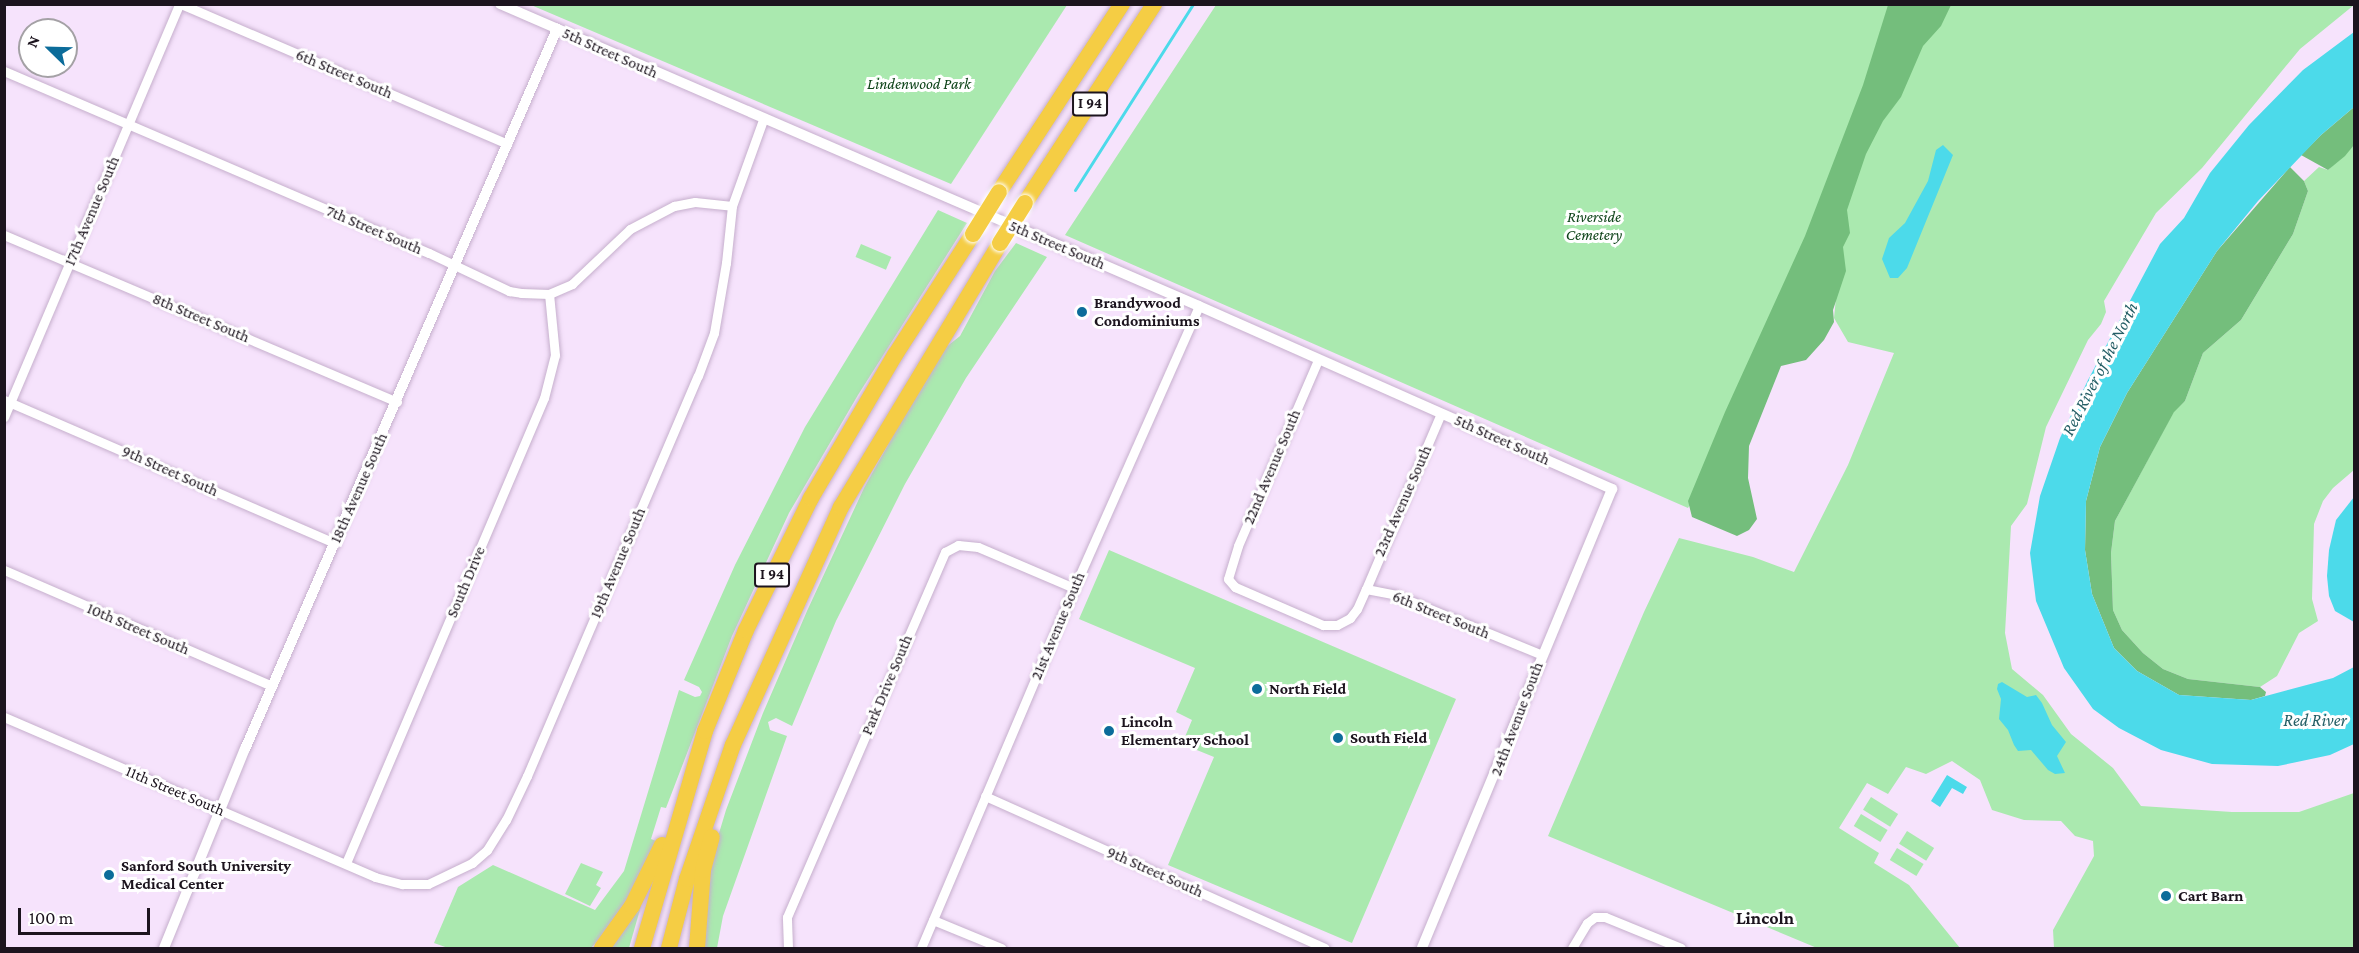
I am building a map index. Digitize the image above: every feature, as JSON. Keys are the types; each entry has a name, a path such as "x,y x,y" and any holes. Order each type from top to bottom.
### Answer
{"highway":[{"name":"I 94","path":"642,948 705,731 746,630 811,498 895,355 1122,4"},
{"name":"I 94","path":"669,948 687,879 734,745 841,507 1000,243 1154,4"},
{"path":"697,948 703,870 750,707"},
{"path":"602,948 632,906 685,798"}],"street":[{"name":"17th Avenue South","path":"4,417 7,401 70,262 180,4"},
{"name":"6th Street South","path":"180,4 507,144"},
{"name":"5th Street South","path":"500,4 763,120 1199,306 1612,489"},
{"name":"18th Avenue South","path":"164,948 272,686 557,29"},
{"name":"7th Street South","path":"4,71 454,265 509,291 533,295 549,294 572,284 630,228 674,206 695,202 732,206"},
{"name":"19th Avenue South","path":"346,863 375,877 402,884 428,884 472,862 487,850 507,820 710,344 721,299 732,206 763,120"},
{"name":"8th Street South","path":"4,235 397,402"},
{"name":"South Drive","path":"346,863 544,398 555,355 549,294"},
{"name":"21st Avenue South","path":"921,948 1074,588 1199,306"},
{"name":"22nd Avenue South","path":"1318,360 1238,546 1228,579 1234,587 1323,625 1337,624 1350,618 1366,589"},
{"name":"9th Street South","path":"7,401 335,543"},
{"name":"23rd Avenue South","path":"1366,589 1441,413"},
{"name":"24th Avenue South","path":"1422,948 1612,489"},
{"name":"Park Drive South","path":"788,948 787,917 945,552 958,545 978,548 1074,588"},
{"name":"10th Street South","path":"4,570 272,686"},
{"name":"6th Street South","path":"1366,589 1396,595 1542,656"},
{"name":"11th Street South","path":"4,717 346,863"},
{"name":"9th Street South","path":"985,796 1325,948"},
{"path":"1572,948 1587,923 1595,917 1605,917 1682,948"},
{"path":"933,920 1001,948"}],"green space":[{"name":"Lindenwood Park","path":"531,5 1067,5 951,184"},
{"name":"Riverside Cemetery","path":"1216,5 2354,5 2300,49 2202,168 2156,213 2104,301 2106,312 2101,324 2088,340 2046,427 2027,504 2011,526 2005,633 2012,669 2043,695 2071,734 2113,768 2141,806 2232,812 2299,812 2354,793 2354,948 2054,948 2053,930 2094,856 2093,841 2075,836 2061,821 2024,820 1992,810 1980,780 1952,761 1926,774 1906,767 1888,794 1867,783 1839,828 1879,853 1874,863 1909,885 1960,948 1817,948 1548,836 1644,612 1679,538 1753,557 1794,572 1848,465 1894,353 1848,342 1834,318 1838,278 1777,353 1688,508 1065,235"},
{"path":"1888,5 1951,5 1941,26 1923,46 1901,97 1883,121 1866,154 1847,210 1850,233 1843,247 1846,271 1833,310 1834,322 1824,340 1806,360 1781,366 1749,446 1748,478 1757,519 1749,530 1737,536 1692,517 1688,501 1725,412 1805,236 1863,85"},
{"path":"2354,107 2354,145 2345,156 2328,170 2301,155 2321,135"},
{"path":"2354,145 2354,470 2333,488 2323,501 2314,524 2312,599 2318,621 2299,633 2277,676 2260,687 2188,679 2163,669 2143,653 2122,630 2113,610 2111,553 2115,521 2174,411 2185,401 2203,353 2241,320 2293,234 2308,191 2304,181 2319,167 2328,170"},
{"path":"2290,167 2304,181 2308,191 2293,234 2241,320 2203,353 2185,401 2174,412 2115,521 2111,553 2113,610 2122,630 2143,653 2163,669 2188,679 2260,687 2266,692 2265,696 2251,700 2179,695 2137,671 2114,648 2092,594 2085,550 2086,501 2100,447 2127,393 2217,251"},
{"path":"938,210 967,223 858,395 789,513 732,636 666,808 661,807 651,839 656,841 640,877 612,925 591,948 448,948 434,943 458,887 493,865 595,910 624,871 679,690 695,697 700,696 702,692 699,687 684,680 735,565 805,427"},
{"path":"1016,243 1047,257 966,378 905,484 836,621 792,726 776,718 768,722 770,730 787,736 723,916 717,948 701,948 707,873 726,810 763,713 807,611 864,488 913,400 945,348 960,336 995,271"},
{"path":"861,244 891,257 886,270 856,257"},
{"path":"1109,550 1456,699 1352,943 1168,865 1214,757 1182,744 1192,720 1176,712 1195,668 1079,619"},
{"path":"1871,797 1898,814 1890,827 1863,810"},
{"path":"1861,814 1888,830 1880,842 1854,826"},
{"path":"1907,831 1934,848 1926,861 1899,844"},
{"path":"1897,848 1924,864 1916,876 1890,860"},
{"path":"581,863 603,872 596,885 601,888 590,906 565,894"},
{"path":"641,906 629,948 607,948"}],"water":[{"name":"Red River","path":"2354,32 2354,107 2321,135 2258,201 2217,251 2127,393 2100,447 2086,501 2085,550 2092,594 2114,648 2137,671 2179,695 2251,700 2333,678 2354,667 2354,744 2330,755 2278,766 2212,764 2161,750 2119,728 2093,709 2064,668 2036,601 2030,553 2040,496 2060,438 2160,244 2184,218 2210,173 2249,125 2303,70"},
{"path":"1943,145 1953,155 1907,268 1898,278 1890,278 1882,259 1889,238 1905,223 1928,181 1936,150"},
{"path":"2354,497 2354,622 2335,611 2329,596 2327,576 2329,550 2336,520"},
{"path":"2002,682 2027,697 2036,695 2042,703 2052,725 2066,742 2057,756 2065,773 2055,774 2048,770 2031,750 2018,751 2008,730 1999,719 2001,699 1997,689 1998,684"},
{"path":"1947,775 1967,787 1963,794 1952,788 1940,807 1931,801"}],"waterway":[{"path":"1075,190 1193,4"}],"place":[{"name":"Brandywood Condominiums","path":"1082,312"},
{"name":"North Field","path":"1257,689"},
{"name":"Lincoln Elementary School","path":"1109,731"},
{"name":"South Field","path":"1338,738"},
{"name":"Sanford South University Medical Center","path":"109,875"},
{"name":"Cart Barn","path":"2166,896"}],"district":[{"name":"Lincoln","path":"1765,918"}],"water label":[{"name":"Red River of the North","path":"2100,369"}]}
